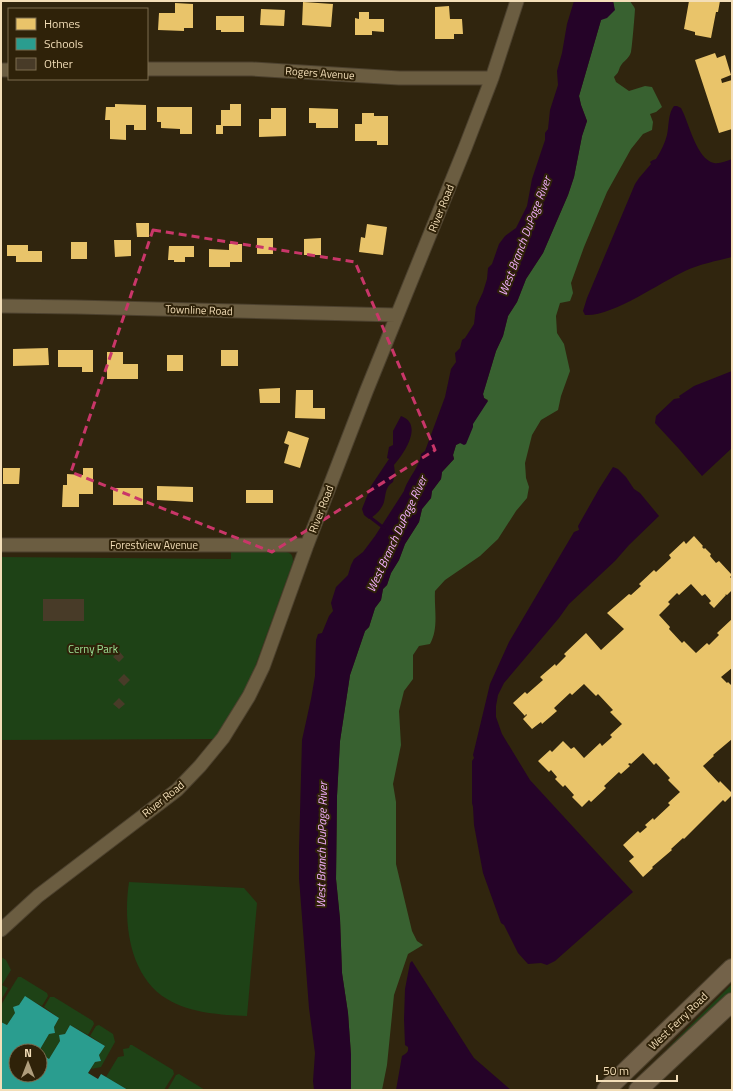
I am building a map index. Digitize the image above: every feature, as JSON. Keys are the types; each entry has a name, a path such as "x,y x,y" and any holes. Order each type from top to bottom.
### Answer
{"main road":[{"name":"West Ferry Road","path":"606,1090 732,968"},
{"name":"West Ferry Road","path":"638,1090 732,1002"}],"street":[{"name":"River Road","path":"1,930 38,896 177,790 211,753 235,721 249,696 260,672 307,545 396,315 465,148 492,78 517,1"},
{"name":"Rogers Avenue","path":"148,69 252,69 399,78 492,78"},
{"name":"Townline Road","path":"1,306 396,315"},
{"name":"Forestview Avenue","path":"1,545 307,545"}],"highlighted area":[{"path":"153,230 355,262 435,450 272,552 71,472"}],"green space":[{"path":"613,1 630,1 635,9 631,52 614,77 616,82 629,91 645,86 652,87 662,107 656,112 650,114 653,122 652,130 643,134 631,149 607,192 571,283 573,293 570,301 560,303 556,316 557,333 564,344 570,371 561,396 558,410 541,420 532,435 525,463 526,478 529,487 527,498 516,511 498,539 480,556 445,580 435,591 435,625 433,638 430,644 419,646 413,655 413,679 404,691 399,711 401,745 393,784 396,802 396,864 412,931 417,941 423,945 408,954 394,995 387,1065 382,1090 351,1090 351,1055 348,1013 342,973 340,919 336,879 337,796 340,741 350,675 365,631 369,627 375,608 381,600 383,589 387,585 405,544 419,522 422,509 431,498 432,491 441,479 442,472 454,459 453,455 456,445 460,443 488,400 484,398 483,394 496,351 503,336 508,316 517,302 526,279 543,253 568,195 574,177 582,136 587,121 579,96 601,20 614,6"},
{"name":"Cerny Park","path":"231,550 286,552 292,555 293,562 251,678 233,712 214,739 1,740 1,557 231,559"},
{"path":"129,882 244,888 257,903 247,1016 216,1014 196,1010 176,1004 154,989 144,977 137,962 128,931 127,898"},
{"path":"1,957 6,960 11,970 2,985 8,988 1,1000"},
{"path":"18,977 21,977 47,993 48,996 42,1006 25,997 19,1005 13,1007 15,1013 7,1025 1,1022 1,1005"},
{"path":"732,984 732,994 669,1051 667,1049"},
{"path":"50,997 54,997 93,1021 94,1024 88,1035 70,1025 65,1034 59,1035 60,1041 49,1059 48,1043 44,1043 49,1034 55,1033 54,1027 59,1018 44,1007"},
{"path":"99,1025 113,1034 115,1042 101,1067 91,1069 95,1062 101,1061 99,1055 105,1046 90,1036 96,1026"},
{"path":"130,1045 173,1070 174,1074 164,1090 128,1090 106,1077 118,1057 124,1056 123,1049 129,1048"},
{"path":"179,1074 205,1090 168,1089 176,1075"}],"water":[{"name":"West Branch DuPage River","path":"574,1 613,1 615,10 607,18 601,20 579,96 587,121 582,136 574,177 568,195 543,253 526,279 517,302 508,316 503,336 496,351 483,394 484,398 488,401 473,424 466,444 464,445 460,443 456,445 453,455 454,459 442,472 441,479 432,491 431,498 422,509 419,522 405,544 387,585 383,589 381,600 375,608 369,627 365,631 350,675 340,741 337,796 336,879 340,919 342,973 348,1013 351,1055 351,1090 314,1090 313,1081 315,1053 309,1008 299,878 299,850 302,740 315,676 316,640 318,634 322,633 329,616 333,611 331,603 336,587 348,575 354,559 363,552 375,536 404,491 419,462 421,454 425,451 445,397 451,369 456,362 455,353 460,348 462,340 474,324 476,307 487,279 488,268 492,264 499,244 505,236 516,228 527,206 532,179 545,140 545,133 548,129 550,110 558,85 557,71 567,24"},
{"path":"674,106 681,108 702,155 714,163 732,159 732,257 685,271 608,311 585,315 583,311 587,298 635,184 651,164 650,162 656,159 664,144 670,116"},
{"path":"732,371 732,448 702,476 655,423 656,416 674,399 680,398 679,396 694,386"},
{"path":"401,416 408,420 411,425 412,432 410,439 403,454 394,465 395,473 393,482 387,488 382,507 369,519 364,515 362,509 371,486 389,459 387,458 389,447 393,445 393,431"},
{"path":"613,467 618,469 626,477 634,489 640,493 659,516 615,561 569,604 504,683 498,695 496,717 502,734 530,780 633,892 555,961 547,965 541,963 528,964 518,953 504,925 501,923 483,873 474,825 472,803 473,755 490,684 509,642 574,532 579,530 578,526"},
{"path":"412,961 474,1058 511,1090 396,1090 402,1056 408,1052 408,1047 405,1045 405,989 410,963"}],"building: Homes":[{"path":"689,1 720,1 718,12 716,12 711,38 695,35 695,32 684,29"},
{"path":"303,2 333,4 331,27 302,25"},
{"path":"175,3 193,4 193,28 184,28 184,31 158,30 159,13 175,13"},
{"path":"449,6 450,19 462,19 463,34 454,34 454,39 435,39 435,7"},
{"path":"261,9 285,10 284,26 260,25"},
{"path":"359,12 369,12 369,19 384,19 384,32 372,31 372,35 355,35 355,18 359,19"},
{"path":"216,16 244,16 244,32 221,32 221,30 216,30"},
{"path":"715,53 717,58 725,55 731,75 721,79 722,83 732,80 732,129 719,133 695,60"},
{"path":"115,104 146,105 146,130 134,130 134,125 126,125 126,140 110,139 110,120 105,120 106,107 115,107"},
{"path":"230,104 241,104 241,126 223,126 223,134 216,134 216,125 221,125 221,110 230,110"},
{"path":"157,107 192,107 192,134 180,134 180,129 161,128 161,122 157,122"},
{"path":"271,108 286,108 286,136 259,137 259,119 271,119"},
{"path":"309,108 338,109 338,128 316,128 316,123 309,123"},
{"path":"362,113 374,113 374,116 388,116 388,145 377,145 377,141 355,141 355,124 362,124"},
{"path":"136,223 149,223 149,237 137,237"},
{"path":"367,224 387,227 383,255 359,252 361,237 365,238"},
{"path":"257,238 273,238 273,254 257,254"},
{"path":"321,238 321,255 304,255 304,239"},
{"path":"114,240 131,240 131,256 115,257"},
{"path":"71,242 87,242 87,259 71,259"},
{"path":"229,244 242,244 242,262 230,262 230,267 209,267 209,249 229,250"},
{"path":"7,245 28,245 28,251 42,251 42,262 16,262 16,256 7,256"},
{"path":"169,246 194,246 194,257 185,257 185,262 174,262 174,260 168,260"},
{"path":"48,348 49,365 13,366 13,349"},
{"path":"58,350 93,350 93,372 82,372 82,367 58,367"},
{"path":"221,350 238,350 238,366 221,366"},
{"path":"107,352 123,352 123,364 138,364 138,379 107,379"},
{"path":"167,355 183,355 183,371 167,371"},
{"path":"280,388 280,403 260,403 259,389"},
{"path":"296,390 313,390 313,408 325,408 325,419 295,418"},
{"path":"288,431 309,438 300,468 284,463 289,445 284,443"},
{"path":"3,468 20,468 19,484 3,484"},
{"path":"83,468 93,468 93,494 79,494 79,507 62,507 63,485 67,485 67,474 83,475"},
{"path":"157,486 193,487 193,502 157,500"},
{"path":"113,488 143,488 143,505 113,505"},
{"path":"246,490 273,490 273,503 246,503"},
{"path":"694,536 703,546 702,547 711,554 710,556 716,563 719,561 732,575 730,577 732,579 732,590 727,595 725,594 726,595 714,608 709,603 711,601 705,594 702,596 691,584 679,595 677,593 668,602 670,604 659,615 682,643 684,641 696,653 707,643 709,645 719,635 717,633 732,619 732,668 721,677 732,686 732,739 713,755 714,756 703,766 719,783 720,781 732,793 732,795 725,802 723,800 643,877 629,861 634,857 623,845 638,831 640,833 647,827 645,825 653,818 654,820 670,805 668,803 680,792 668,780 670,778 656,763 654,765 643,753 631,764 628,764 630,766 621,774 619,772 604,786 606,788 591,802 589,800 582,807 572,797 574,795 565,785 563,787 555,779 557,777 551,770 549,772 538,761 550,750 552,752 563,741 571,749 574,747 584,758 600,743 602,746 612,737 610,735 622,724 610,712 613,710 598,694 596,696 584,684 572,695 570,693 554,708 557,711 542,724 541,722 532,729 523,719 527,715 526,714 525,716 513,703 525,692 527,694 543,680 540,677 555,664 556,666 566,656 564,654 586,633 601,650 624,629 607,613 629,594 631,595 641,586 639,584 654,570 656,572 671,558 669,555 684,541 686,544"}],"building: Schools":[{"path":"25,996 59,1018 54,1027 55,1033 49,1034 44,1043 8,1043 8,1083 48,1083 48,1058 49,1059 60,1041 59,1035 65,1034 70,1025 105,1046 99,1055 101,1061 95,1062 88,1073 98,1079 101,1074 128,1090 1,1090 1,1022 7,1025 15,1013 13,1007 19,1005"}],"building: Other":[{"path":"43,599 84,599 84,621 43,621"},
{"path":"119,651 124,657 119,662 113,657"},
{"path":"124,674 130,680 124,686 118,680"},
{"path":"119,698 125,704 119,709 113,704"}],"waterway":[{"path":"371,518 384,528"}]}
